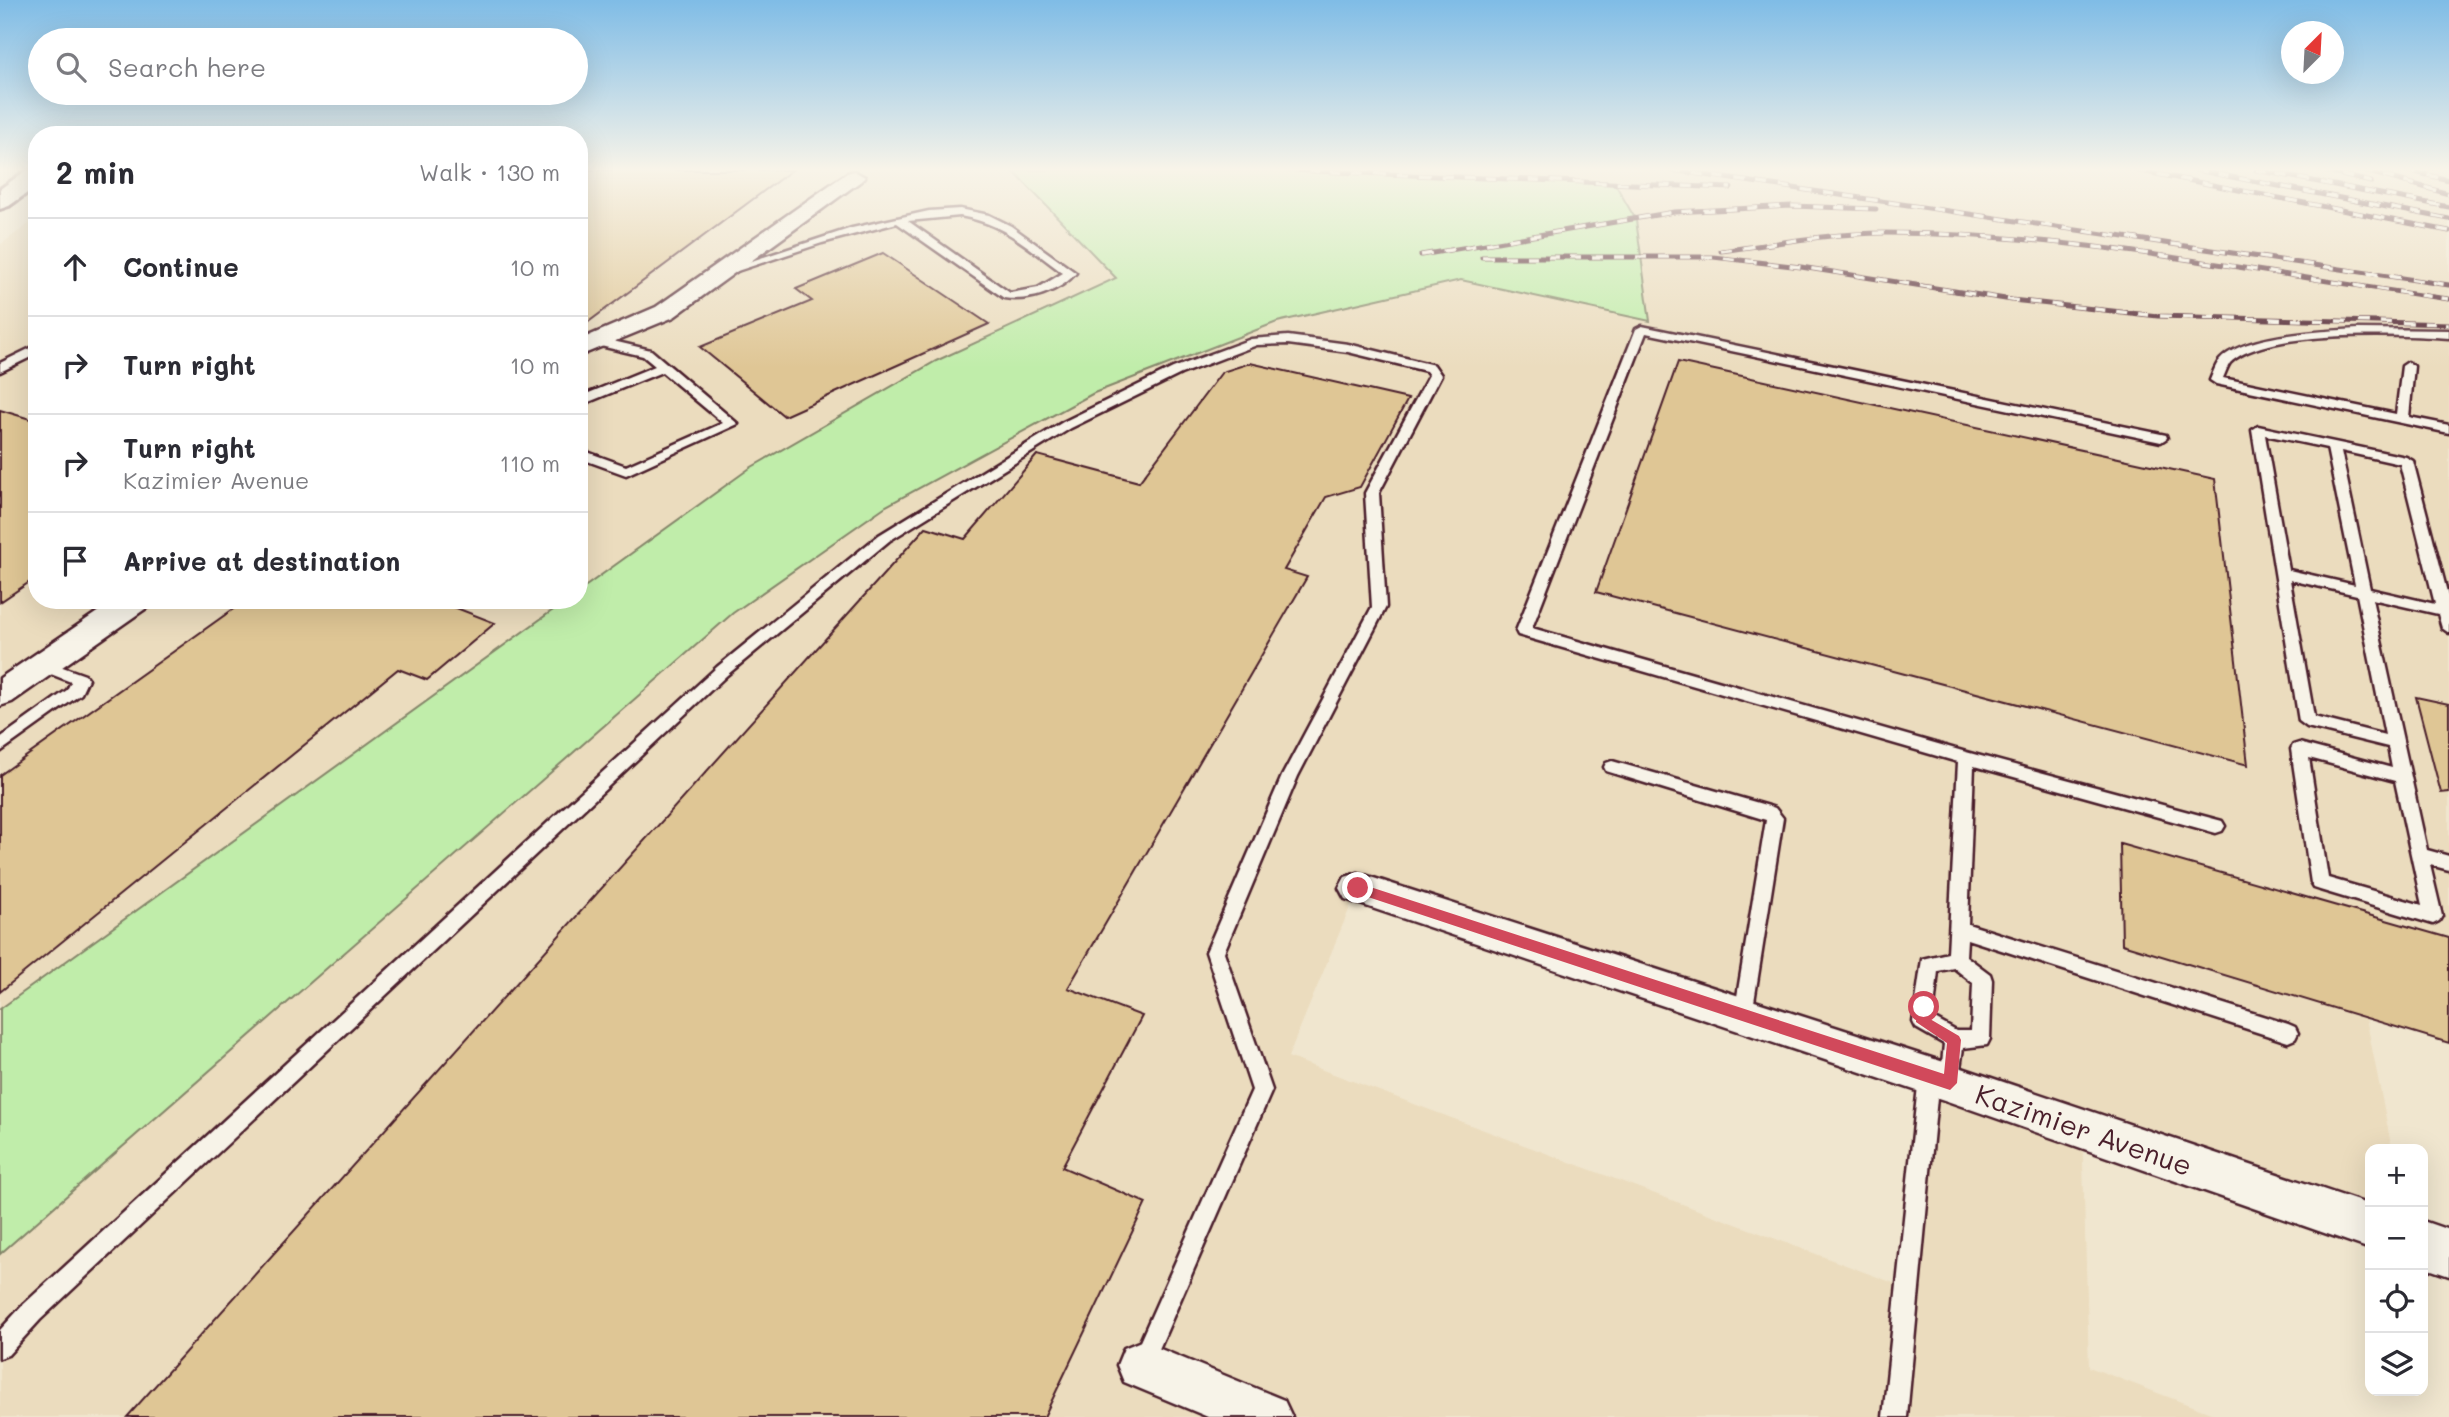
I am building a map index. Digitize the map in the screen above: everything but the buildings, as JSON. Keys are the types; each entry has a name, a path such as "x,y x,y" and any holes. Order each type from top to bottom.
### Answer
{"street":[{"path":"588,345 665,312 772,236"},
{"path":"0,694 124,609"},
{"name":"Kazimier Avenue","path":"1358,888 1939,1080 2365,1225"},
{"path":"2428,1246 2449,1253"},
{"path":"1141,1365 1268,1417"}],"lane":[{"path":"719,274 842,236"},
{"path":"923,236 1008,296 1023,296 1065,279 1070,273 1019,236"},
{"path":"2161,438 1642,329 1523,631 1966,758 2216,825"},
{"path":"2449,334 2328,334 2269,340 2226,360 2216,375 2216,380 2449,429"},
{"path":"0,1347 33,1312 623,761 722,671 884,538 1067,425 1177,371 1255,342 1288,341 1348,348 1430,368 1435,375 1433,381 1372,493 1378,607 1290,776 1215,952 1262,1090 1141,1365"},
{"path":"588,345 647,353 732,424 626,471 588,456"},
{"path":"0,368 28,354"},
{"path":"2402,420 2408,366"},
{"path":"588,398 663,367"},
{"path":"2395,743 2307,720 2258,430 2406,461 2447,611 2449,628"},
{"path":"2333,446 2433,916 2320,883 2299,749 2402,777"},
{"path":"2282,573 2447,611"},
{"path":"0,746 73,694 80,679 43,664"},
{"path":"1957,959 1966,758"},
{"path":"1612,767 1769,813 1774,818 1744,1015"},
{"path":"2420,855 2449,863"},
{"path":"1959,929 2288,1032"},
{"path":"1957,959 1983,980 1980,1039 1954,1040 1923,1022 1929,965 1957,959"},
{"path":"1895,1417 1939,1080 1954,1040"}],"shaded area":[{"path":"12,236 28,236 28,609 555,609 0,1009 0,245"},
{"path":"588,236 1076,236 1116,277 936,361 588,585"},
{"path":"1469,236 2449,236 2449,1043 2366,1018 2391,1144 2365,1144 2365,1225 2082,1129 2089,1367 2221,1417 0,1417 0,1141 865,463","holes":["1358,888 1928,1076 1907,1288 1288,1057"]}],"green space":[{"path":"1076,236 1638,236 1650,321 1461,280 1277,322 1094,393 886,506 733,613 0,1254 0,1009 555,609 588,609 588,585 750,468 936,361 1116,278"}],"railway":[{"path":"1421,255 1532,236"},
{"path":"1721,251 1832,236"},
{"path":"1972,236 2098,247 2449,299"},
{"path":"2118,236 2449,285"},
{"path":"1482,257 1713,257 1801,267 2012,300 2158,316 2449,324"}],"route":[{"path":"1358,888 1950,1083 1954,1040 1923,1022 1924,1007"}]}
